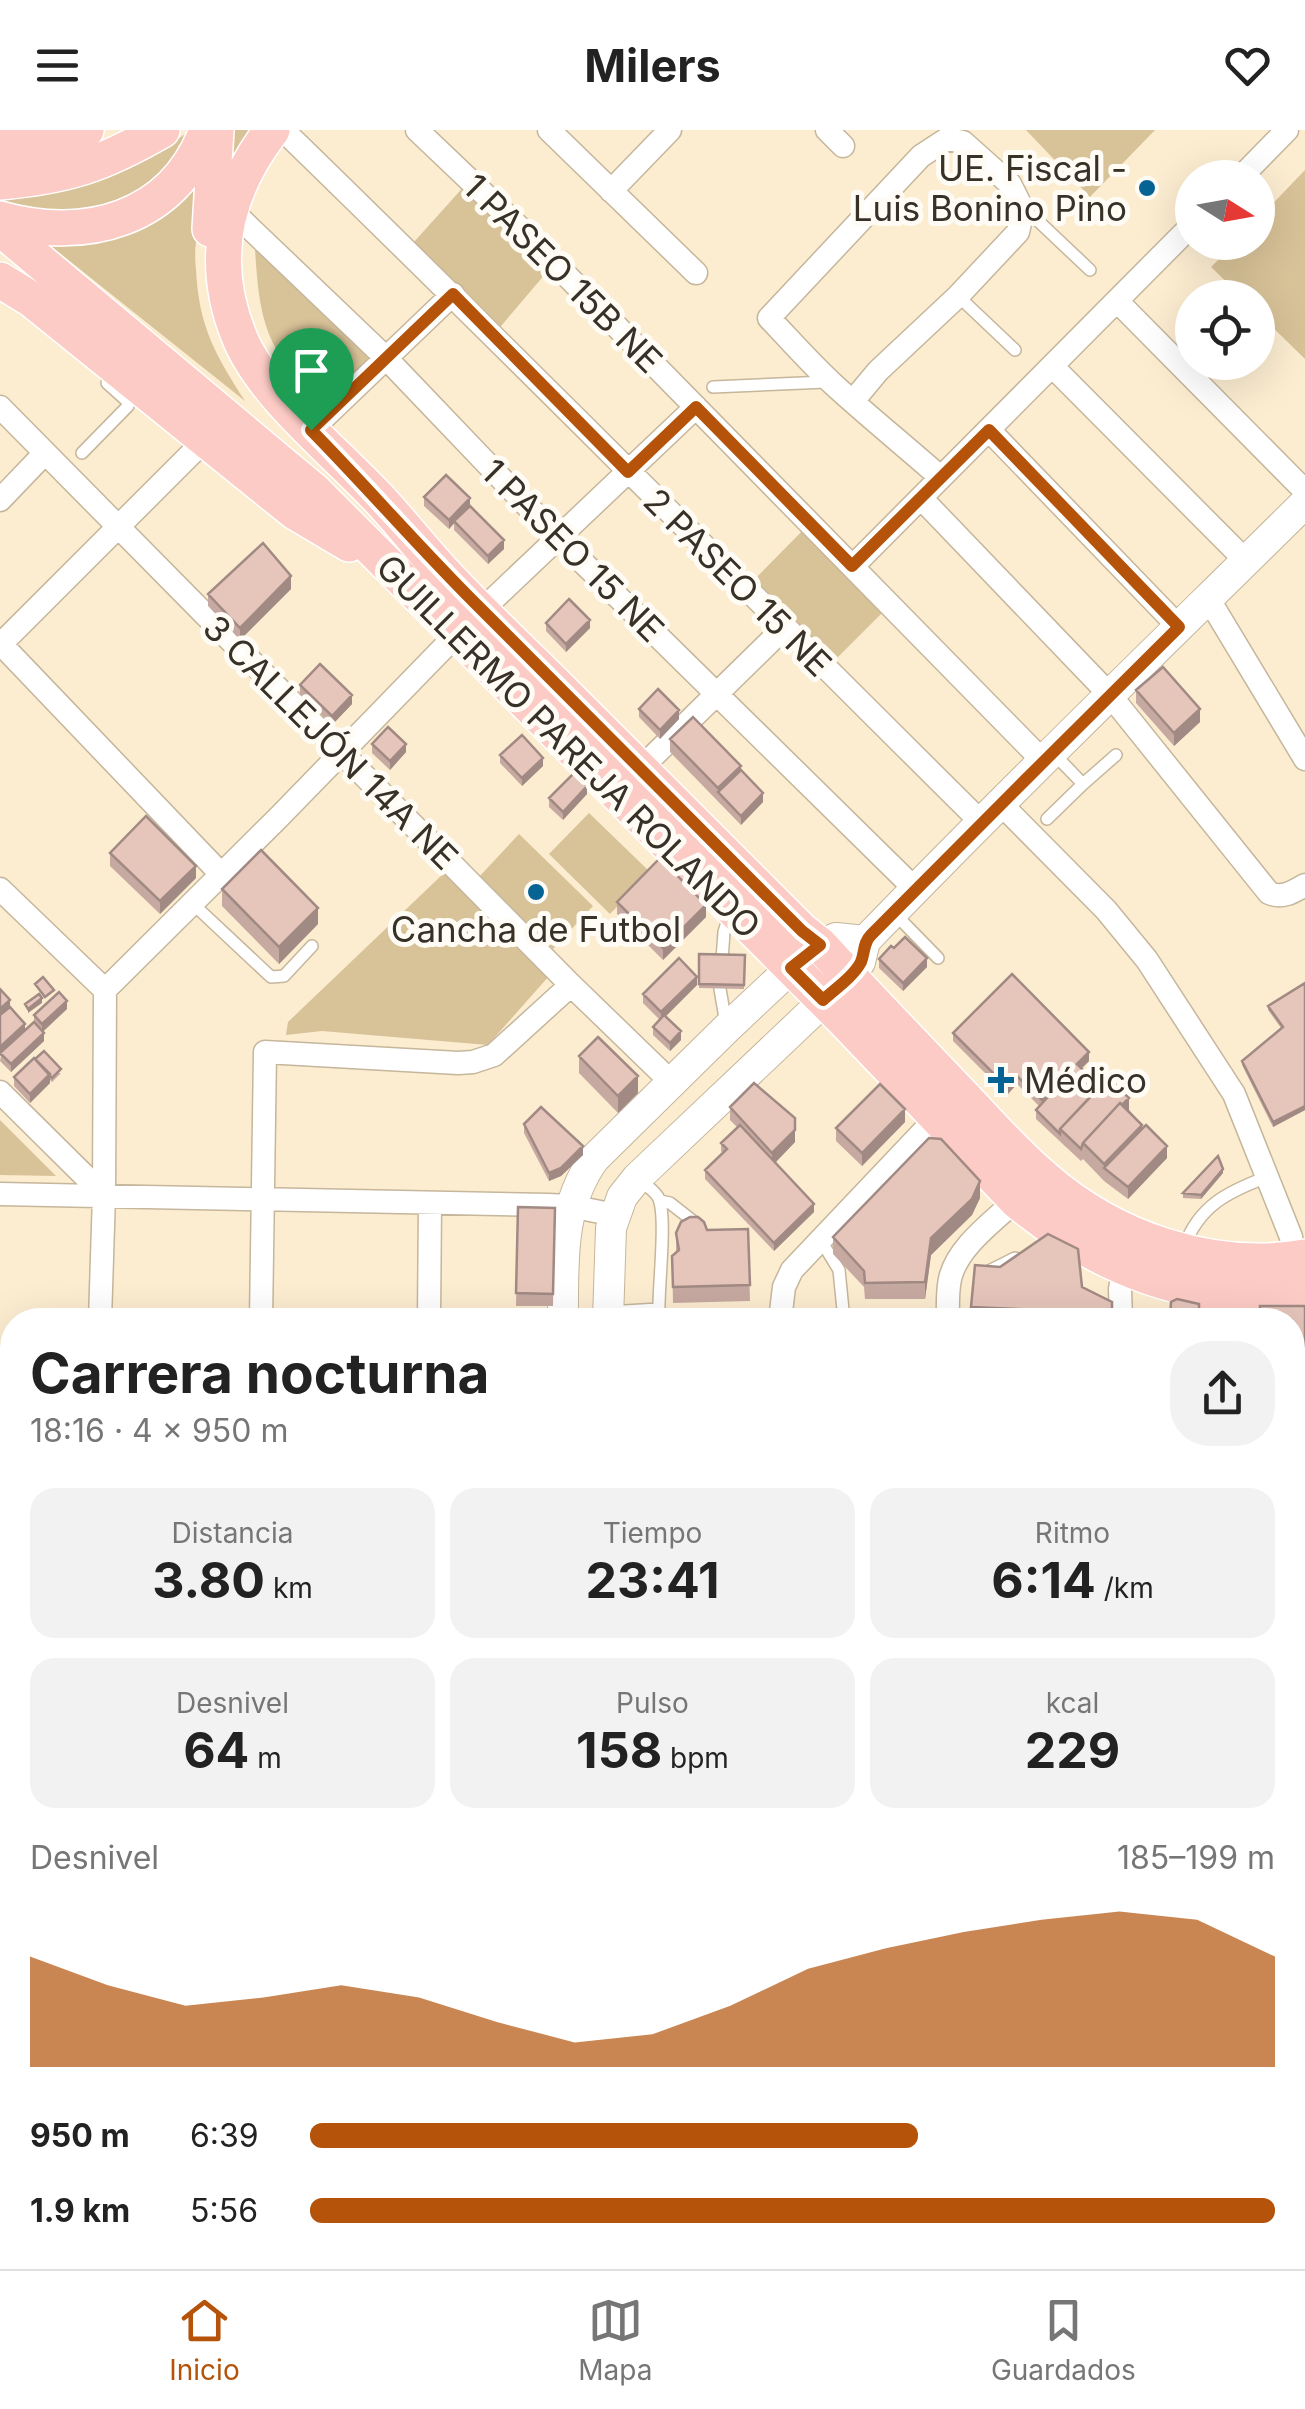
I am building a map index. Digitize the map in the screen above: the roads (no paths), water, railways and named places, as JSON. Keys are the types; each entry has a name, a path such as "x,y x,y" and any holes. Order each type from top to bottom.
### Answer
{"main road":[{"path":"0,147 45,142 86,130"},
{"path":"0,182 84,168 162,130"},
{"path":"0,218 42,228 70,229 122,218 158,197 176,181 193,159 207,130"},
{"path":"216,130 209,270 224,338 243,376 270,415 369,513 430,583"},
{"path":"272,130 246,168 226,221 224,277 230,312 253,366 380,501 430,583"},
{"name":"GUILLERMO PAREJA ROLANDO","path":"12,238 430,583 731,909 791,968 836,988 1040,1176 1108,1223 1182,1252 1301,1269"},
{"path":"0,280 31,299 295,512 363,552 430,583"},
{"name":"GUILLERMO PAREJA ROLANDO","path":"469,622 640,769 820,945 836,988 937,1118 1062,1245 1154,1279 1192,1288 1260,1294 1301,1269"}],"street":[{"name":"2 PASEO 15 NE","path":"283,130 453,294 784,627 1106,910 1147,960 1234,1094 1301,1269"},
{"name":"1 PASEO 15B NE","path":"417,130 699,404 852,566 1048,756"},
{"path":"549,130 696,274"},
{"path":"612,191 670,130"},
{"path":"1258,160 1288,130"},
{"path":"852,402 878,371 958,296 1018,232 1022,210 1010,184 963,142 947,139 921,156 769,318 830,382 852,402 940,477"},
{"name":"1 PASEO 15 NE","path":"230,208 386,358 558,538 916,891"},
{"path":"852,566 1175,243"},
{"path":"311,430 453,294"},
{"path":"1117,301 1305,490"},
{"path":"1052,366 1246,561"},
{"path":"100,1308 104,990 469,622 699,404"},
{"name":"3 CALLEJÓN 14A NE","path":"0,407 664,1075"},
{"path":"989,430 1179,627"},
{"path":"206,439 0,645 221,874"},
{"path":"0,500 45,453"},
{"path":"921,498 1110,695 1268,893 1277,897 1305,885"},
{"path":"608,1308 615,1215 636,1178 836,988 860,962 865,941 1305,503"},
{"path":"1208,598 1305,759"},
{"path":"640,769 784,627"},
{"path":"0,889 104,990"},
{"path":"563,1308 564,1246 570,1206 583,1174 604,1146 726,1028 820,945 836,938 865,941"},
{"path":"261,1308 265,1052 472,1062 494,1055 571,984"},
{"path":"0,1092 104,1196"},
{"path":"781,1308 784,1287 792,1270 937,1118"},
{"path":"0,1194 570,1206 615,1215"},
{"path":"948,1308 955,1265 963,1252 1016,1200"},
{"path":"429,1308 430,1202"},
{"path":"1121,1308 1124,1266"}],"lane":[{"path":"1022,210 1090,270"},
{"path":"958,296 1015,350"},
{"path":"82,454 128,406 106,383 119,370"},
{"path":"713,388 830,382"},
{"path":"1047,818 1116,755"},
{"path":"1048,756 1082,784"},
{"path":"192,903 270,977 284,976 312,946"},
{"path":"722,960 731,909"},
{"path":"894,913 938,958"},
{"path":"720,989 726,1028"},
{"path":"1182,1252 1200,1215 1217,1200 1267,1177"},
{"path":"636,1178 660,1200 659,1308"},
{"path":"660,1200 702,1227"},
{"path":"820,1239 839,1270 843,1308"},
{"path":"988,1272 1014,1258 1032,1262"}],"place":[{"name":"UE. Fiscal - Luis Bonino Pino","path":"1147,188"},
{"name":"Cancha de Futbol","path":"536,892"},
{"name":"Médico","path":"1001,1080"}]}
